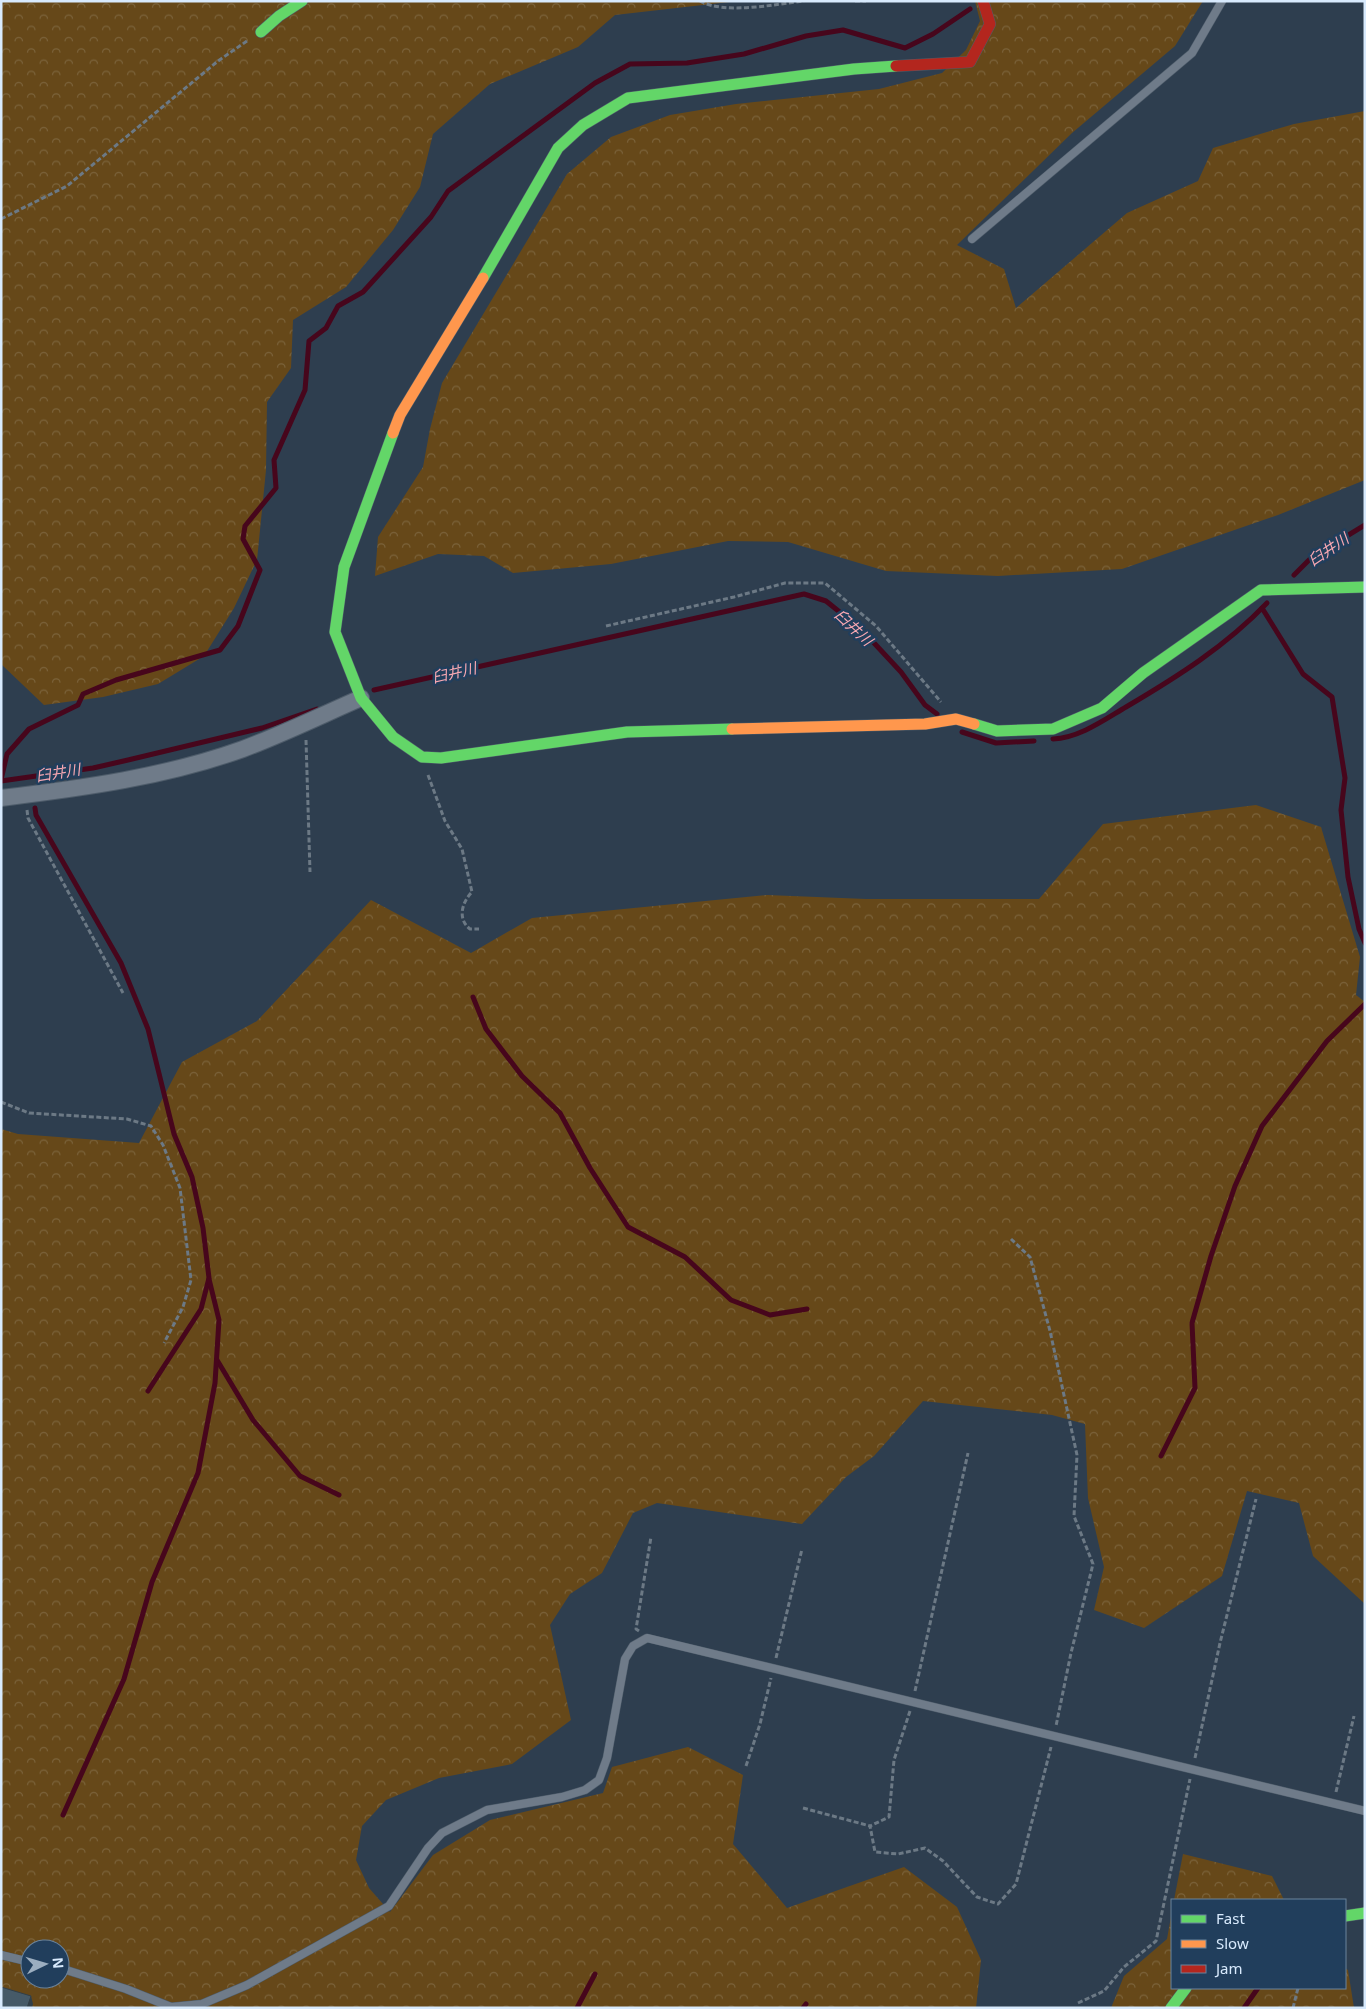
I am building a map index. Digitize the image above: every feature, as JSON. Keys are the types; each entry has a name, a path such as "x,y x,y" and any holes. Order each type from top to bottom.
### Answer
{"street":[{"path":"261,32 279,16 302,1"},
{"path":"983,1 990,24 970,62 854,69 628,98 584,125 558,148 517,223 400,415 344,567 335,632 361,698 393,737 422,757 431,758 627,732 926,724 956,719 997,731 1053,729 1102,708 1143,673 1261,590 1365,587"},
{"path":"1,798 96,786 167,771 242,749 361,698"},
{"path":"1346,1916 1365,1913"},
{"path":"1171,2008 1185,1989"}],"lane":[{"path":"972,238 1192,53 1222,1"},
{"path":"70,1971 126,1989 171,2007 202,2004 247,1985 390,1906 428,1848 442,1832 487,1810 562,1797 585,1790 599,1780 607,1758 625,1659 633,1646 647,1638 1365,1811"},
{"path":"1,1955 20,1960"}],"path":[{"path":"700,1 712,8 755,7 804,1"},
{"path":"855,1 866,1"},
{"path":"1,219 67,186 218,61 261,32"},
{"path":"606,626 734,598 785,583 825,583 876,626 956,719"},
{"path":"306,722 310,872"},
{"path":"431,758 427,772 445,822 462,849 472,892 464,900 462,915 464,924 470,929 479,929"},
{"path":"25,795 28,818 124,993"},
{"path":"1,1102 29,1113 127,1119 151,1126 163,1145 180,1188 190,1280 183,1307 164,1343"},
{"path":"870,1826 875,1852 898,1854 926,1848 943,1861 977,1897 998,1904 1016,1884 1054,1736 1071,1653 1093,1564 1074,1516 1078,1455 1050,1331 1030,1257 1010,1239"},
{"path":"803,1808 870,1826 888,1816 894,1760 912,1702 968,1453"},
{"path":"647,1638 636,1629 640,1594 651,1550 651,1537"},
{"path":"1333,1803 1354,1716"},
{"path":"1293,2008 1298,1989"}],"green space":[{"path":"1,1 738,1 615,15 578,47 490,84 433,134 420,187 393,230 346,287 293,320 291,368 267,402 266,470 257,560 234,608 204,656 158,684 103,697 44,705 1,664"},
{"path":"975,1 1203,1 1175,46 1072,133 957,245 1004,269 1016,308 1127,213 1198,181 1213,148 1294,124 1365,111 1365,480 1278,515 1122,569 998,576 886,571 788,542 728,541 611,564 513,573 484,556 438,554 375,576 378,537 423,467 430,429 442,383 567,174 611,137 670,115 736,104 879,89 942,73 966,50 980,21"},
{"path":"1256,805 1321,827 1360,957 1356,995 1365,1002 1365,1604 1313,1556 1299,1503 1247,1491 1222,1576 1144,1628 1094,1610 1104,1567 1088,1498 1085,1424 1052,1415 923,1401 874,1456 846,1477 802,1524 657,1503 633,1513 602,1573 570,1594 550,1625 571,1720 512,1764 439,1778 386,1800 362,1826 356,1860 369,1888 390,1912 433,1855 490,1820 603,1793 612,1767 688,1747 743,1775 733,1844 787,1908 904,1867 957,1907 981,1960 976,2008 1,2008 1,1129 18,1134 139,1143 182,1062 257,1021 371,900 471,953 532,918 767,895 866,899 1039,899 1103,824"},
{"path":"1183,1854 1272,1876 1284,1899 1174,1899"},
{"path":"1171,1917 1171,1989 1346,1989 1346,1969 1348,1970 1354,2008 1111,2008 1124,1976 1167,1939"}],"building":[{"path":"1,1987 31,1996 27,2008 1,2008"}],"waterway":[{"path":"1,780 7,754 29,729 78,705 83,694 116,680 220,650 238,626 260,570 243,539 245,526 276,488 274,460 305,390 309,341 326,328 338,306 363,292 431,217 448,191 595,83 630,64 687,63 744,54 806,36 843,30 905,48 933,34 970,9"},
{"name":"臼井川","path":"1294,575 1311,558 1365,525"},
{"name":"臼井川","path":"374,690 804,594 826,601 862,630 901,672 925,705 937,714"},
{"name":"臼井川","path":"1053,739 1063,738 1091,728 1164,684 1218,647 1267,603"},
{"path":"1262,608 1303,674 1332,697 1345,778 1341,810 1348,877 1359,929 1365,943"},
{"name":"臼井川","path":"1,781 93,768 262,728 317,709"},
{"name":"臼井川","path":"962,732 996,743 1034,741"},
{"path":"35,808 36,815 121,963 148,1029 174,1134 192,1177 203,1228 209,1278 201,1309 148,1391"},
{"path":"473,997 486,1029 522,1076 560,1113 590,1168 628,1227 685,1257 731,1300 770,1315 807,1309"},
{"path":"1161,1456 1195,1388 1192,1323 1211,1256 1235,1186 1262,1126 1327,1041 1365,1004"},
{"path":"63,1815 124,1679 152,1582 198,1473 215,1383 219,1320 209,1279"},
{"path":"217,1360 253,1420 300,1476 339,1495"},
{"path":"577,2008 595,1974"},
{"path":"1244,2008 1257,1989"},
{"path":"803,2008 806,2004"}],"traffic: fast":[{"path":"261,32 279,16 302,1"},
{"path":"483,278 558,148 583,125 628,98 854,69 896,66"},
{"path":"393,433 344,567 335,632 361,698 393,737 422,757 441,758 627,732 732,729"},
{"path":"974,724 997,731 1053,729 1102,708 1143,673 1261,590 1365,587"},
{"path":"1346,1916 1365,1913"},
{"path":"1171,2008 1185,1989"}],"traffic: slow":[{"path":"393,433 400,415 483,278"},
{"path":"732,729 925,724 956,719 974,724"}],"traffic: jam":[{"path":"896,66 970,62 990,24 983,1"}]}
